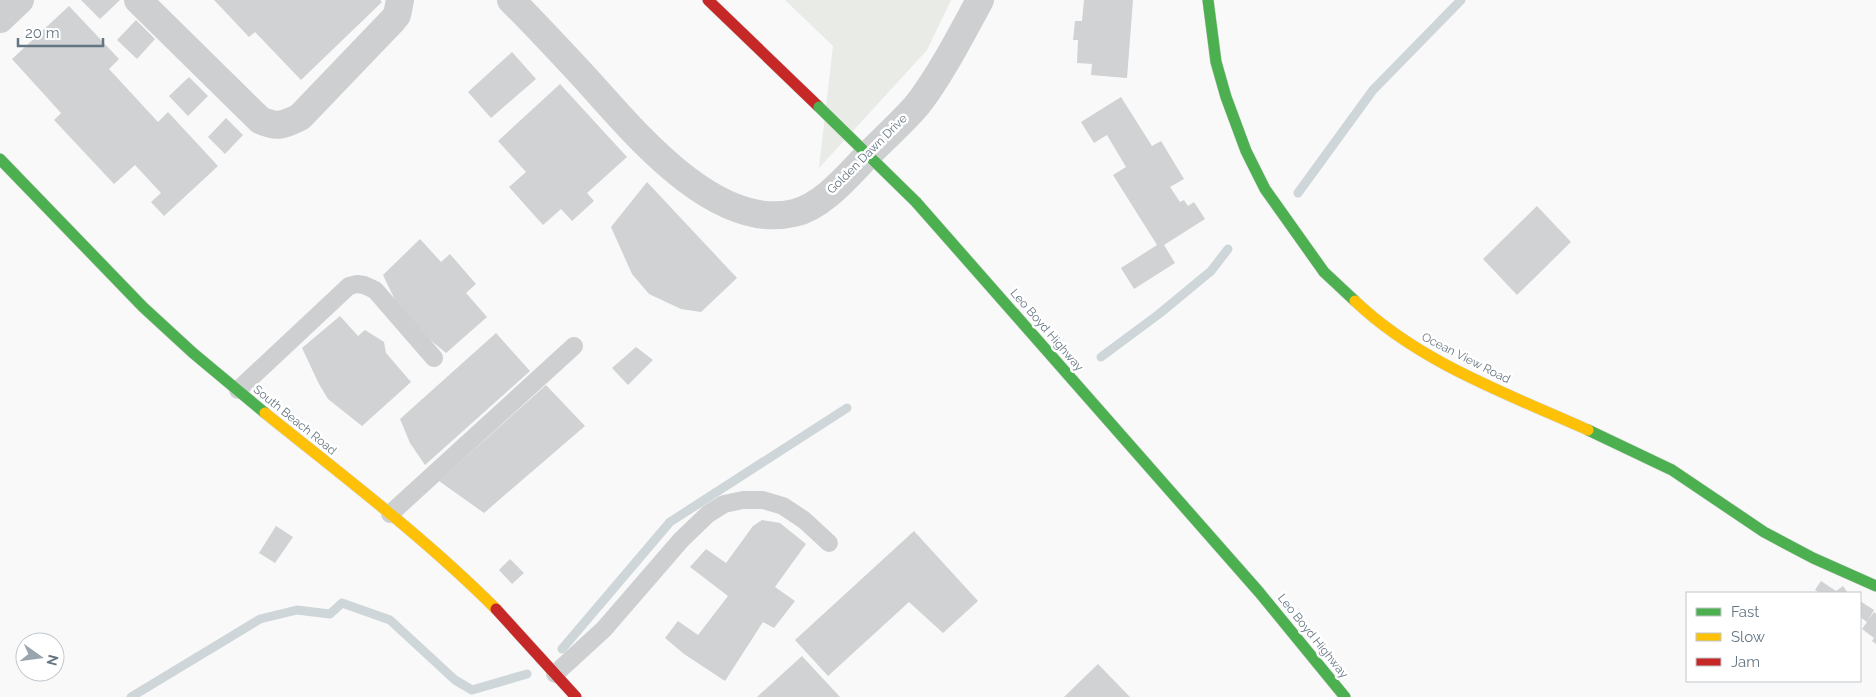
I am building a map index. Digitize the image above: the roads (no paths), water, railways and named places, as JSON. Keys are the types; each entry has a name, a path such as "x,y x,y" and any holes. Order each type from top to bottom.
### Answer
{"street":[{"path":"0,19 20,0"},
{"path":"138,0 260,120 269,124 285,125 300,117 393,20 397,15 400,0"},
{"name":"Golden Dawn Drive","path":"512,0 631,130 674,170 712,197 742,210 771,215 795,213 819,202 850,174 918,104 951,52 980,0"},
{"name":"Leo Boyd Highway","path":"708,0 916,202 1259,592 1345,697"},
{"name":"Ocean View Road","path":"1208,0 1216,62 1226,97 1246,151 1265,189 1324,272 1360,307 1410,344 1458,372 1619,444 1672,470 1764,532 1813,558 1876,586"},
{"name":"South Beach Road","path":"0,159 108,271 192,351 282,428 390,514 469,583 576,697"}],"lane":[{"path":"238,390 349,286 357,284 375,290 434,358"},
{"path":"390,514 574,346"},
{"path":"556,674 604,629 682,540 708,514 724,504 744,500 763,500 783,506 804,520 829,543"}],"waterway":[{"path":"1298,193 1373,90 1461,0"},
{"path":"1101,357 1159,314 1211,271 1228,249"},
{"path":"562,649 670,522 847,408"},
{"path":"131,697 260,619 297,610 330,614 342,603 390,620 455,680 472,690 527,674"}]}
